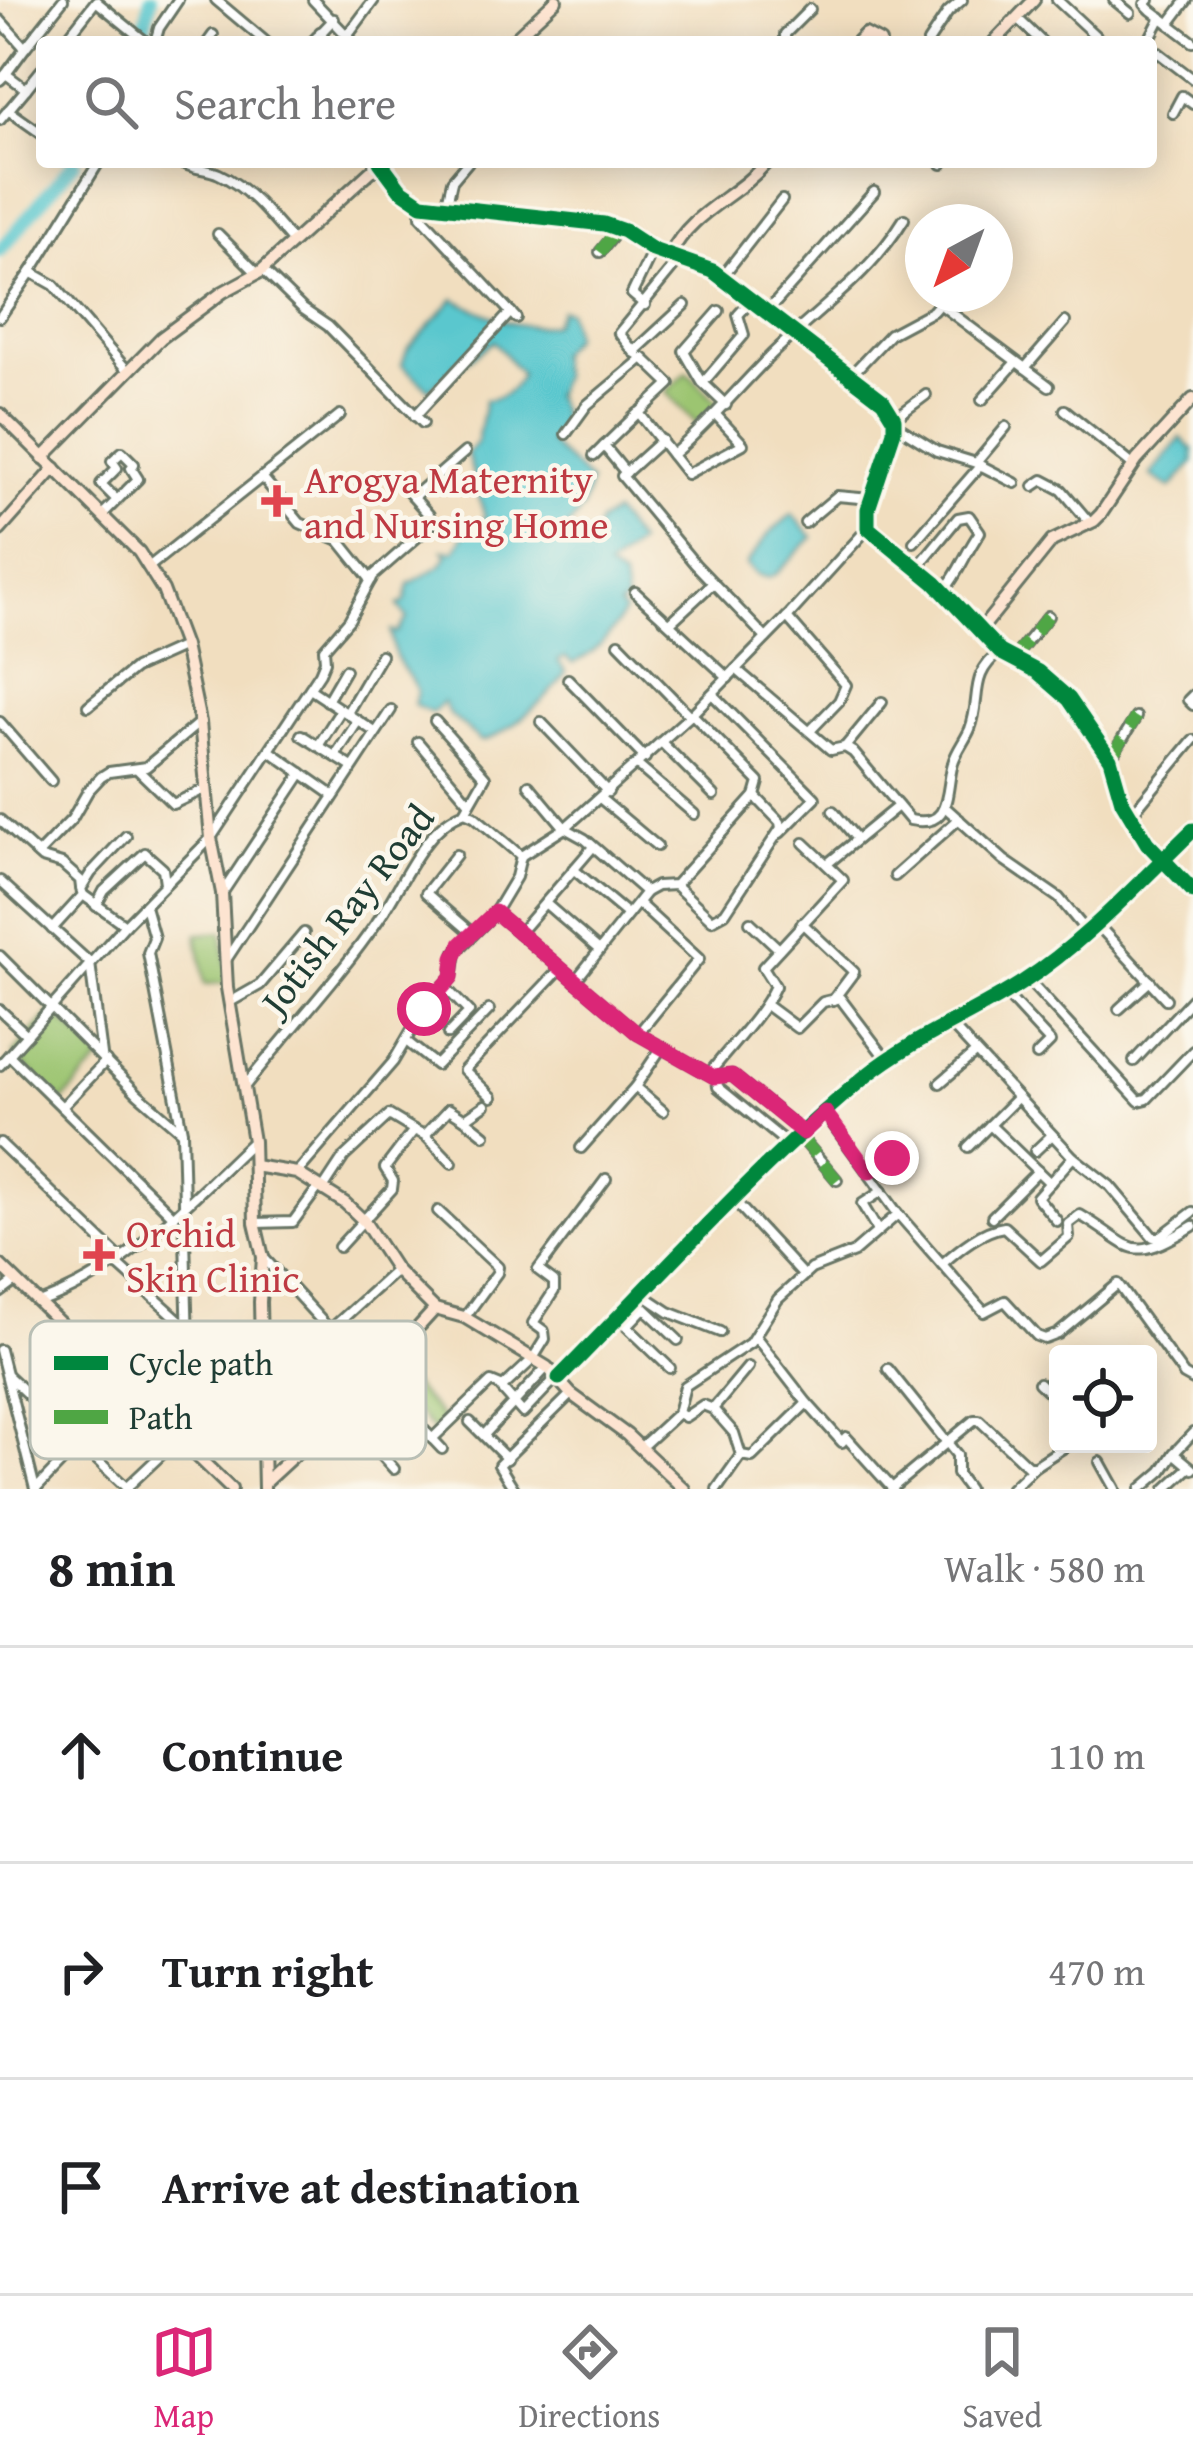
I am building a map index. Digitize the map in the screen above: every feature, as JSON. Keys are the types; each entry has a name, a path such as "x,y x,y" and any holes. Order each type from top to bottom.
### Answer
{"street":[{"path":"26,89 3,77 63,0"},
{"path":"154,36 178,0"},
{"path":"216,0 259,36"},
{"path":"352,36 374,0"},
{"path":"517,36 556,0"},
{"path":"933,36 962,0"},
{"path":"1000,36 1034,0"},
{"path":"1057,0 1096,36"},
{"path":"1114,0 1130,13"},
{"path":"1149,0 1145,4 1193,42"},
{"path":"1155,36 1187,0"},
{"path":"69,36 96,1 142,36"},
{"path":"316,1 348,36"},
{"path":"785,36 810,9"},
{"path":"1017,18 1036,36"},
{"path":"317,36 334,19"},
{"path":"0,20 25,48"},
{"path":"320,32 323,36"},
{"path":"1157,50 1193,80 1173,113"},
{"path":"0,120 36,76"},
{"path":"1182,97 1193,104"},
{"path":"8,110 36,130"},
{"path":"0,317 95,168"},
{"path":"201,168 218,173 269,214 294,244"},
{"path":"218,173 222,168"},
{"path":"44,458 127,370 190,314 261,272 374,168"},
{"path":"385,168 411,199 422,204 619,228 653,250 722,277 883,401 894,421 937,451 1016,483"},
{"path":"446,209 452,181 463,168"},
{"path":"594,456 670,384 618,337 645,304 694,219 741,189 761,168"},
{"path":"367,174 381,173 395,181"},
{"path":"767,312 874,192"},
{"path":"722,277 782,200"},
{"path":"218,234 328,326 419,419 513,315 421,216 422,204"},
{"path":"672,455 882,255 904,219"},
{"path":"600,252 619,228"},
{"path":"645,304 632,294 653,250"},
{"path":"31,272 63,293 127,370"},
{"path":"703,383 744,334 738,315 751,301"},
{"path":"566,434 587,405 685,304"},
{"path":"719,310 685,351 703,383 726,405"},
{"path":"851,375 890,334 928,312"},
{"path":"949,312 1049,386"},
{"path":"1025,368 1065,322"},
{"path":"982,400 1016,362"},
{"path":"297,1173 406,1041 424,1009 455,971 456,952 495,912 516,877 521,856 565,828 641,762 787,617 868,528 871,499 894,421 926,394"},
{"path":"979,632 1052,542 1101,514 1133,465 1193,399"},
{"path":"1065,410 1133,465"},
{"path":"639,413 687,474 743,444 717,416"},
{"path":"150,566 340,415"},
{"path":"1,416 150,566 184,646 200,722 222,893 230,1002 253,1141 255,1223 262,1257 260,1321"},
{"path":"914,542 1006,427"},
{"path":"662,440 622,476 766,638"},
{"path":"604,446 626,473"},
{"path":"102,515 117,500 138,479 122,452 112,461 116,468 101,484 117,500"},
{"path":"413,497 465,452"},
{"path":"0,530 55,468"},
{"path":"263,478 300,523 339,540 371,580"},
{"path":"0,1065 90,963 212,838 310,689 324,665 324,649 349,620 371,580 431,524 432,519 397,479"},
{"path":"1034,486 1043,480 1055,485 1090,523"},
{"path":"806,523 837,496 871,499"},
{"path":"917,568 958,518 969,516 980,532 963,554 963,568 943,592"},
{"path":"868,528 943,592 1000,652 1038,673 1069,700 1110,760 1130,815 1161,861 1193,891"},
{"path":"671,622 713,583"},
{"path":"635,592 728,677"},
{"path":"1012,661 1048,616"},
{"path":"787,617 846,685 839,701 811,731"},
{"path":"575,981 646,892 675,885 755,796 759,782 619,643"},
{"path":"88,706 135,668 184,646"},
{"path":"736,669 831,750 853,752 910,820 928,823 945,807 956,755 972,722 980,674 1000,652"},
{"path":"318,746 381,655"},
{"path":"327,700 345,670"},
{"path":"568,680 694,814"},
{"path":"310,689 375,732"},
{"path":"675,885 716,919 725,913 779,834 815,798 712,694"},
{"path":"1193,695 1188,700 1193,705"},
{"path":"845,748 882,702"},
{"path":"225,961 391,710"},
{"path":"1110,760 1136,717"},
{"path":"334,756 358,721"},
{"path":"0,722 52,781"},
{"path":"38,854 72,819 101,777 139,770 200,722"},
{"path":"418,742 467,807 484,777 435,722"},
{"path":"541,722 657,847"},
{"path":"301,735 352,767"},
{"path":"1130,815 1193,740"},
{"path":"661,742 714,795"},
{"path":"270,751 333,795"},
{"path":"139,770 173,804 207,788"},
{"path":"222,893 302,773"},
{"path":"529,785 565,828 646,892"},
{"path":"755,796 782,824 779,834"},
{"path":"827,864 898,806"},
{"name":"Jotish Ray Road","path":"245,1086 379,920 426,846 450,819 467,807 521,856"},
{"path":"945,807 1004,860 1059,898 1166,999"},
{"path":"832,812 857,839"},
{"path":"895,876 958,819"},
{"path":"0,820 38,854 62,864 80,880 82,892 96,907 125,926"},
{"path":"432,1438 491,1382 526,1412 622,1322 692,1237 825,1112 887,1060 1027,980 1092,927 1193,830"},
{"path":"52,929 91,873 126,836"},
{"path":"713,1076 775,986 763,967 843,880 804,844"},
{"path":"519,933 593,847"},
{"path":"96,907 104,891 145,853 163,868 165,883"},
{"path":"456,855 427,893 472,933"},
{"path":"573,869 627,914"},
{"path":"1181,880 1193,871"},
{"path":"0,881 90,963 104,1059"},
{"path":"544,903 598,949"},
{"path":"638,903 699,959 638,1034"},
{"path":"145,905 154,938 148,953 182,1132 188,1321"},
{"path":"495,912 638,1034 713,1076 732,1075 802,1134 837,1180"},
{"path":"750,922 779,949"},
{"path":"802,922 854,971 832,1000"},
{"path":"230,1002 255,990 304,933"},
{"path":"0,956 182,1132"},
{"path":"464,1070 560,969"},
{"path":"1027,980 1139,1100 1147,1099 1193,1051"},
{"path":"1119,1009 1150,981"},
{"path":"444,986 469,1012 448,1034"},
{"path":"1005,993 1050,1042 1037,1055"},
{"path":"1134,1061 1193,998"},
{"path":"766,1005 797,1028 823,1002 843,1000 887,1060"},
{"path":"0,1010 27,1035"},
{"path":"406,1041 436,1064 489,1010"},
{"path":"951,1025 1073,1157 1101,1176 1153,1237 1160,1237 1193,1212"},
{"path":"581,1148 635,1088 662,1047"},
{"path":"940,1083 975,1053"},
{"path":"9,1054 174,1217"},
{"path":"448,1056 489,1101 465,1119"},
{"path":"62,1106 104,1059"},
{"path":"713,1076 718,1087 790,1146"},
{"path":"635,1088 663,1111"},
{"path":"968,1147 1017,1098"},
{"path":"425,1135 449,1109 485,1135"},
{"path":"825,1112 898,1214 984,1312 1005,1301 1036,1336 1045,1339 1058,1334 1118,1284 1184,1376 1193,1380"},
{"path":"255,1223 293,1222 344,1157 389,1115 425,1135 452,1163"},
{"path":"990,1126 1050,1183"},
{"path":"339,1247 392,1190 393,1181 385,1168 414,1130"},
{"path":"1035,1151 1052,1135"},
{"path":"39,1303 67,1293 120,1262 253,1141"},
{"path":"0,1143 181,1321"},
{"path":"869,1172 904,1145"},
{"path":"1057,1221 1037,1197 1073,1157"},
{"path":"254,1166 297,1173 321,1188 364,1221 396,1270 435,1309 464,1317 547,1367 571,1394 627,1435 679,1487"},
{"path":"992,1217 1038,1171"},
{"path":"500,1387 532,1360 545,1339 544,1331 533,1323 554,1291 554,1282 538,1270 606,1179"},
{"path":"878,1231 862,1204 882,1191"},
{"path":"733,1199 803,1276"},
{"path":"438,1211 497,1267 464,1317"},
{"path":"640,1448 678,1413 685,1386 755,1336 773,1305 803,1276 815,1266 854,1252 898,1214"},
{"path":"942,1264 996,1227 1004,1227 1041,1261 1069,1238 1068,1224 1077,1215 1134,1250 1156,1246 1193,1226"},
{"path":"262,1257 322,1321"},
{"path":"0,1265 58,1321"},
{"path":"340,1321 396,1270"},
{"path":"0,1293 16,1281"},
{"path":"641,1300 720,1332"},
{"path":"641,1300 678,1340"},
{"path":"424,1321 435,1309"},
{"path":"622,1322 670,1368"},
{"path":"755,1336 842,1442 846,1437 892,1488 974,1420 980,1420 1028,1466 1035,1466"},
{"path":"0,1351 36,1489"},
{"path":"484,1435 547,1367"},
{"path":"713,1409 748,1367"},
{"path":"888,1369 957,1455 956,1470 963,1487"},
{"path":"7,1375 30,1397"},
{"path":"1039,1383 1049,1392"},
{"path":"514,1489 499,1465 571,1394"},
{"path":"741,1456 752,1456 807,1403"},
{"path":"678,1413 685,1417 704,1405 713,1409 734,1433 741,1456"},
{"path":"470,1421 508,1459"},
{"path":"426,1432 442,1449"},
{"path":"1142,1489 1193,1433"},
{"path":"1011,1489 1056,1453"},
{"path":"1166,1489 1191,1468 1174,1454"},
{"path":"717,1489 741,1456"},
{"path":"36,1489 65,1459"},
{"path":"95,1459 127,1488 157,1459"},
{"path":"201,1459 231,1489"},
{"path":"265,1485 292,1459"},
{"path":"385,1459 394,1469"},
{"path":"1100,1462 1115,1489"}],"green space":[{"path":"687,372 719,404 698,425 666,392"},
{"path":"222,932 229,983 205,984 197,934"},
{"path":"51,1012 105,1055 62,1102 13,1054"},
{"path":"426,1400 447,1423 435,1433 426,1422"}],"water":[{"path":"454,299 527,326 553,324 561,310 568,311 573,336 557,355 561,378 553,396 561,421 549,443 590,482 582,510 563,532 573,537 595,533 599,522 614,513 638,543 607,569 623,579 626,601 609,635 581,660 573,663 565,657 558,661 566,672 551,692 515,723 481,741 449,714 443,702 432,713 414,705 417,691 397,658 391,631 397,633 407,618 398,605 405,602 409,584 440,566 448,555 444,550 455,551 463,536 485,517 467,453 477,443 485,400 507,393 521,374 494,341 429,389 402,365 407,350"},
{"path":"1181,438 1193,450 1193,463 1171,488 1151,475"},
{"path":"792,514 813,537 776,574 769,578 758,575 746,565 768,535"}],"waterway":[{"path":"142,36 151,0"},
{"path":"0,251 69,168"}],"marked path":[{"path":"600,252 618,228"},
{"path":"1012,660 1048,616"},
{"path":"1110,759 1136,717"},
{"path":"800,1136 837,1180"}],"cycle path":[{"path":"384,168 400,189 422,204 604,224 653,250 713,271 883,401 894,419 894,431 868,509 868,528 935,583 1000,652 1038,672 1069,699 1110,759 1122,801 1147,843 1193,891"},
{"path":"559,1378 825,1111 884,1062 1046,966 1193,830"}],"place":[{"name":"Arogya Maternity and Nursing Home","path":"277,501"},
{"name":"Orchid Skin Clinic","path":"99,1255"}],"route":[{"path":"424,1009 452,977 461,944 495,912 638,1034 714,1077 732,1075 803,1133 825,1112 869,1172 892,1158"}]}
